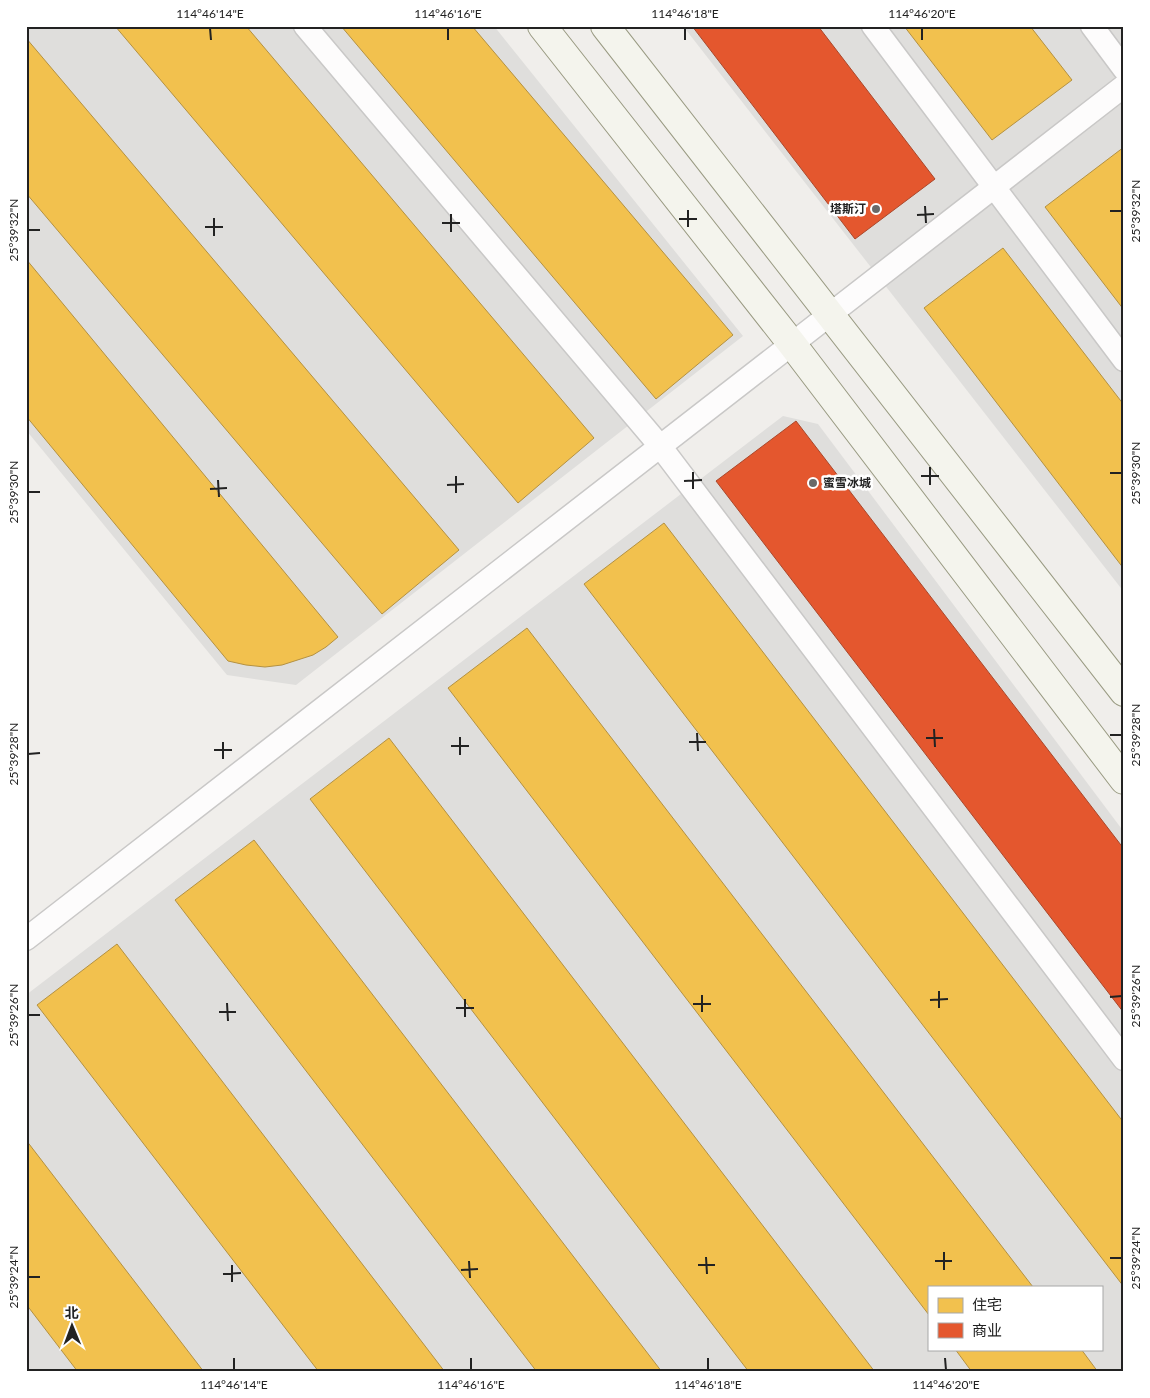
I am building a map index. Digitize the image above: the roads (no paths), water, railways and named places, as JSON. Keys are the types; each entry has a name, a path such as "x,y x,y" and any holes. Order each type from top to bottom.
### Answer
{"main road":[{"path":"542,26 792,344 1124,780"},
{"path":"605,26 1124,692"}],"street":[{"path":"304,26 660,446 1124,1059"},
{"path":"873,26 1124,360"},
{"path":"1092,26 1124,69"},
{"path":"26,938 1124,86"}],"place":[{"name":"塔斯汀","path":"876,209"},
{"name":"蜜雪冰城","path":"813,483"}]}
